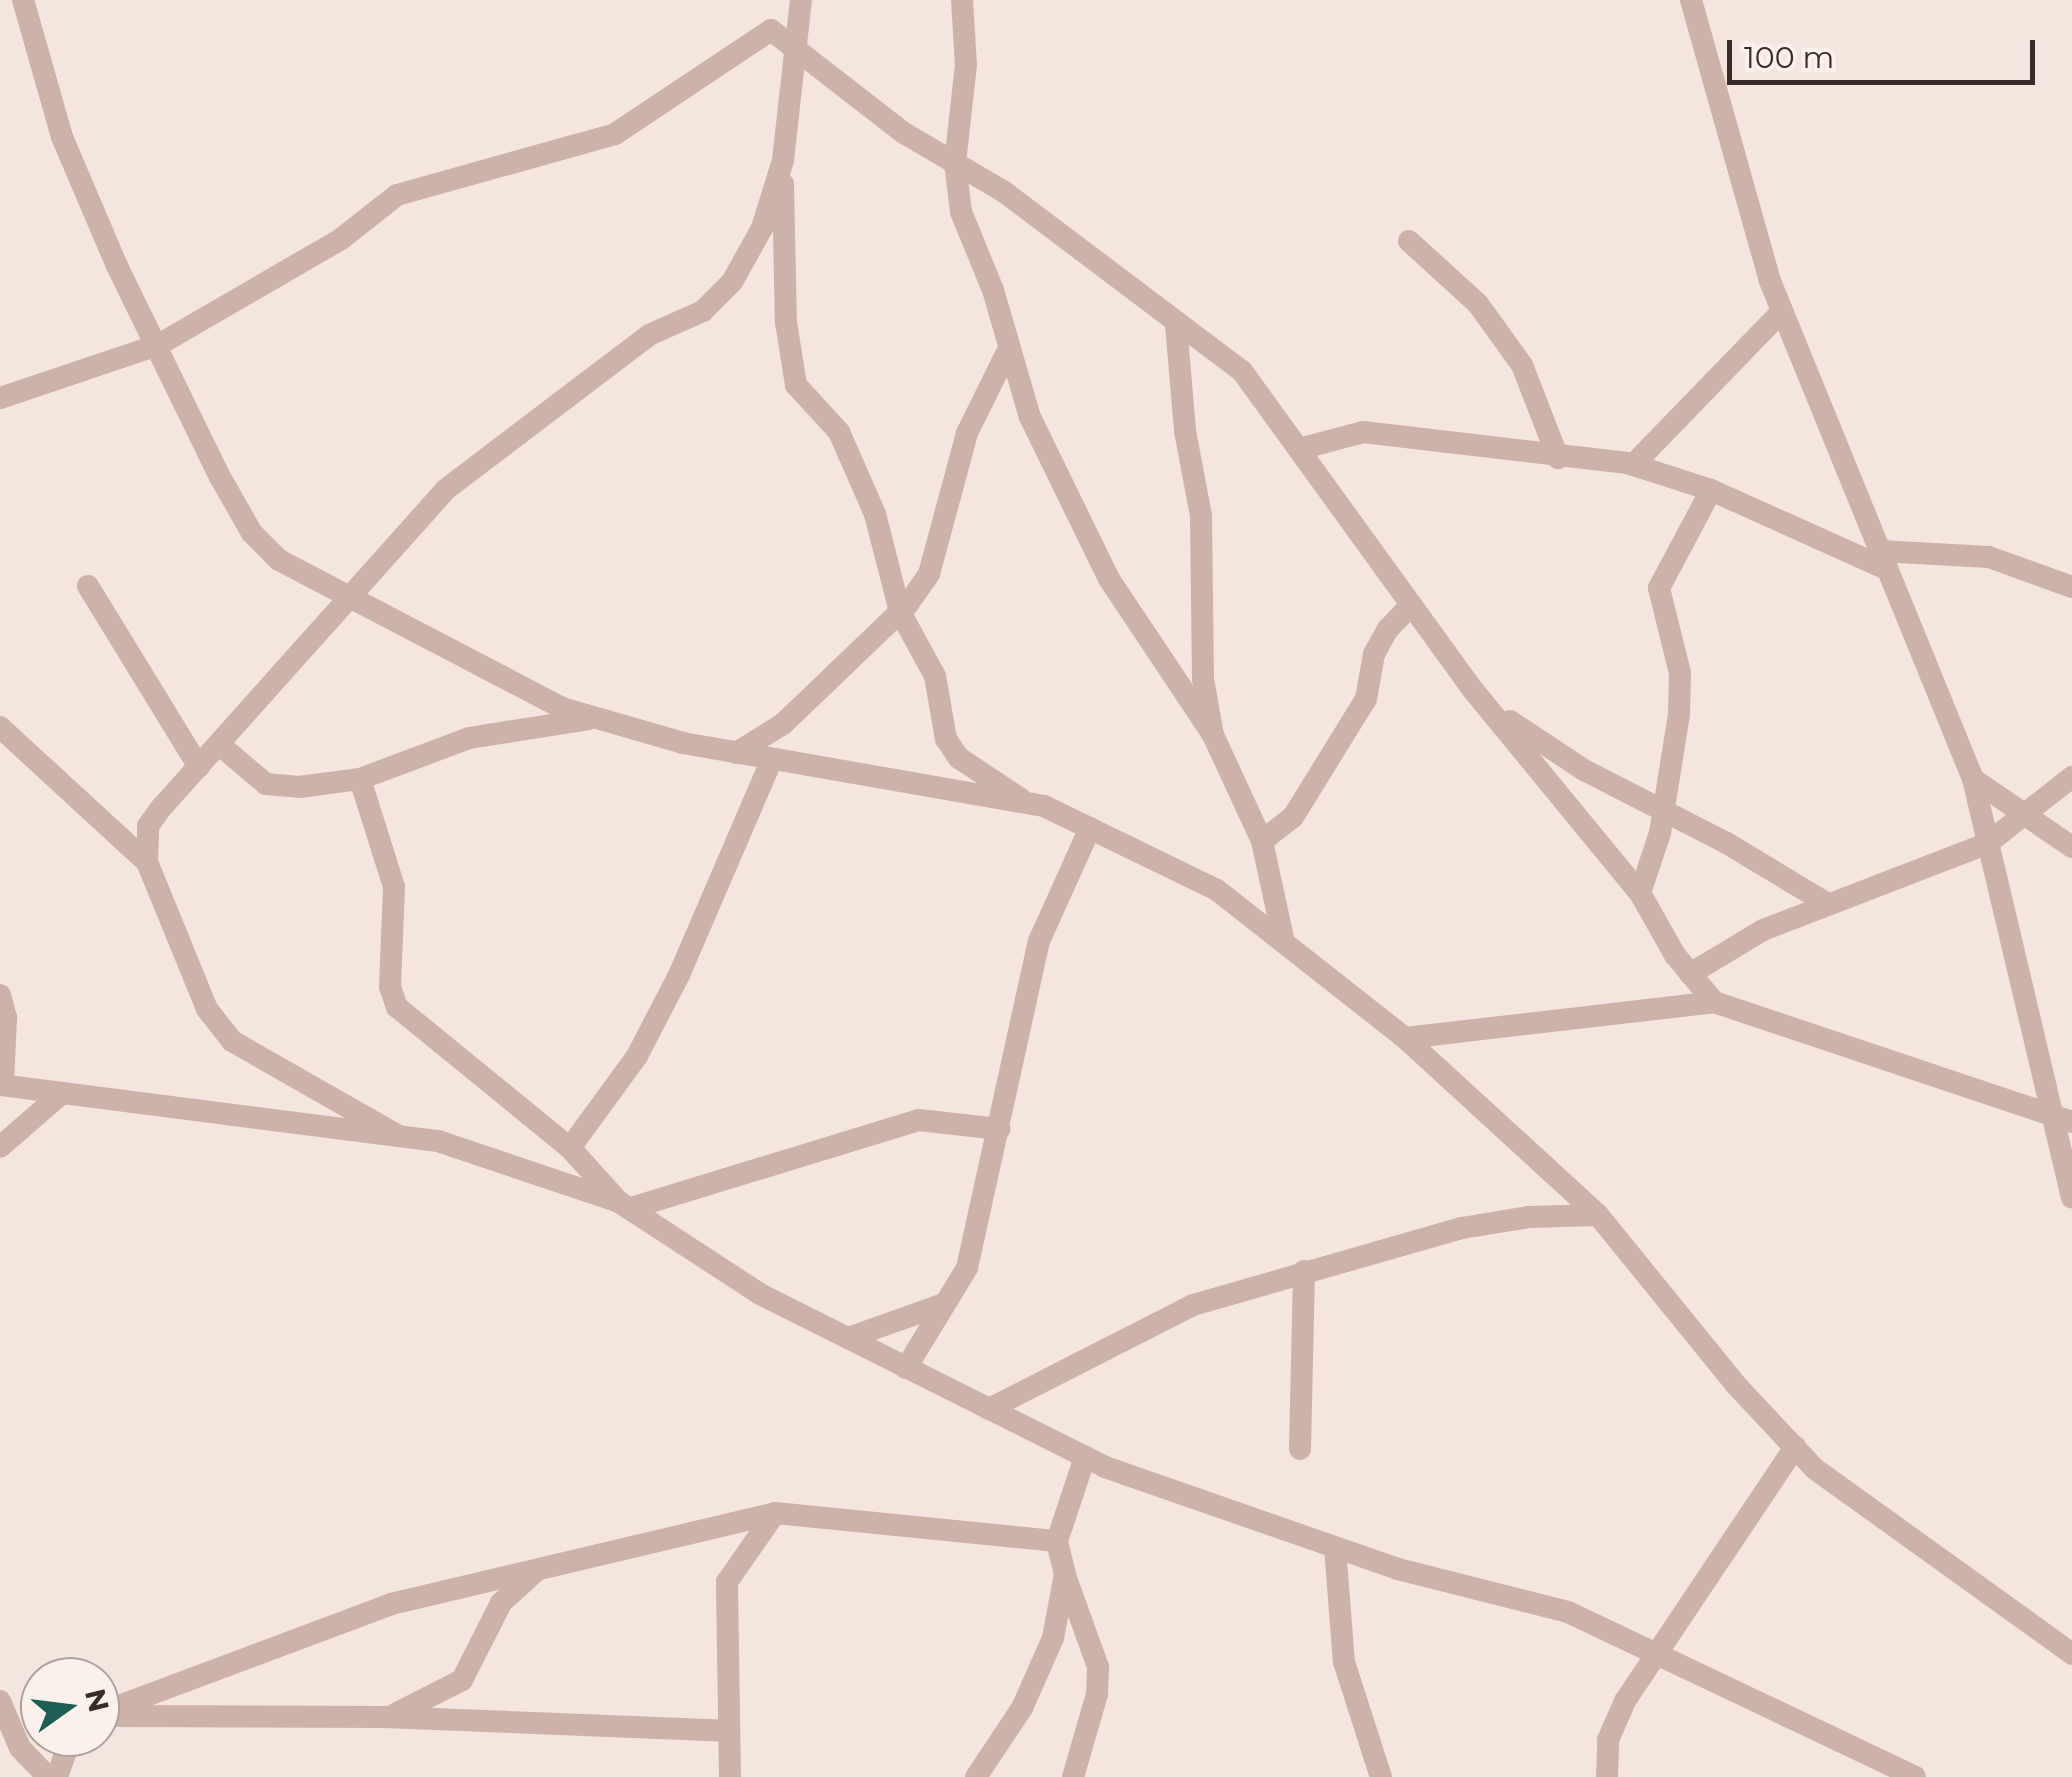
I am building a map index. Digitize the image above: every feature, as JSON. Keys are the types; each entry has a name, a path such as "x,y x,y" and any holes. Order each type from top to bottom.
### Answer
{"street":[{"path":"23,0 62,137 117,266 160,344 252,532 279,560 347,600 562,708 736,753 1028,804 1090,828 1217,890 1405,1038 1598,1215 1795,1447 2072,1654"},
{"path":"400,1137 232,1041 207,1009 147,862 148,826 445,490 650,336 703,311 732,282 762,228 783,160 802,0"},
{"path":"962,0 966,65 956,163 961,212 1030,417 1108,579 1213,736 1262,841 1284,942"},
{"path":"1690,0 1782,310 1972,780 2063,1120 2072,1197"},
{"path":"0,398 160,344 326,248 397,196 614,134 765,30 799,47 904,133 1003,191 1242,371 1303,448 1486,706 1640,894 1690,974 1714,1002"},
{"path":"783,160 791,368 807,401 848,448 876,514 900,612 935,676 939,721 959,758 1028,804"},
{"path":"1408,240 1478,304 1522,366 1558,458"},
{"path":"1633,465 1782,310"},
{"path":"1176,325 1184,431 1201,516 1202,679 1213,736"},
{"path":"736,753 782,724 900,612 929,574 967,433 1009,348"},
{"path":"1303,448 1363,432 1633,465 1711,490 1884,560 1989,557 2072,587"},
{"path":"1640,894 1663,814 1680,673 1658,588 1711,490"},
{"path":"88,586 199,767"},
{"path":"1262,841 1293,817 1366,699 1374,654 1388,629 1411,605"},
{"path":"1486,706 1663,814 1725,842 1826,903"},
{"path":"222,746 271,786 360,779 468,738 598,718"},
{"path":"0,728 147,862"},
{"path":"570,1148 637,1056 680,975 772,759"},
{"path":"1690,974 1826,903 1988,843 2072,777"},
{"path":"360,779 394,887 390,987 397,1007 570,1148 625,1205 760,1294 1084,1457 1190,1502 1335,1548 1568,1612 1915,1777"},
{"path":"1972,780 2028,811 2072,847"},
{"path":"906,1368 944,1304 978,1233 1039,941 1090,828"},
{"path":"0,996 6,1018 2,1085 438,1141 625,1205 919,1120 999,1130"},
{"path":"1405,1038 1714,1002 2063,1120"},
{"path":"0,1147 60,1095"},
{"path":"988,1409 1193,1305 1304,1270 1462,1228 1529,1216 1598,1215"},
{"path":"1300,1449 1304,1270"},
{"path":"848,1338 944,1304"},
{"path":"1606,1777 1608,1740 1654,1652 1795,1447"},
{"path":"1073,1777 1098,1694 1098,1667 1065,1574 1058,1540 1084,1457"},
{"path":"120,1706 391,1604 775,1513 1058,1540"},
{"path":"730,1777 727,1582 775,1513"},
{"path":"1335,1548 1344,1662 1382,1777"},
{"path":"384,1717 446,1694 462,1680 501,1603 538,1570"},
{"path":"976,1777 1022,1708 1053,1638 1065,1574"},
{"path":"0,1701 7,1736 48,1777"},
{"path":"120,1714 384,1717 728,1731"}]}
